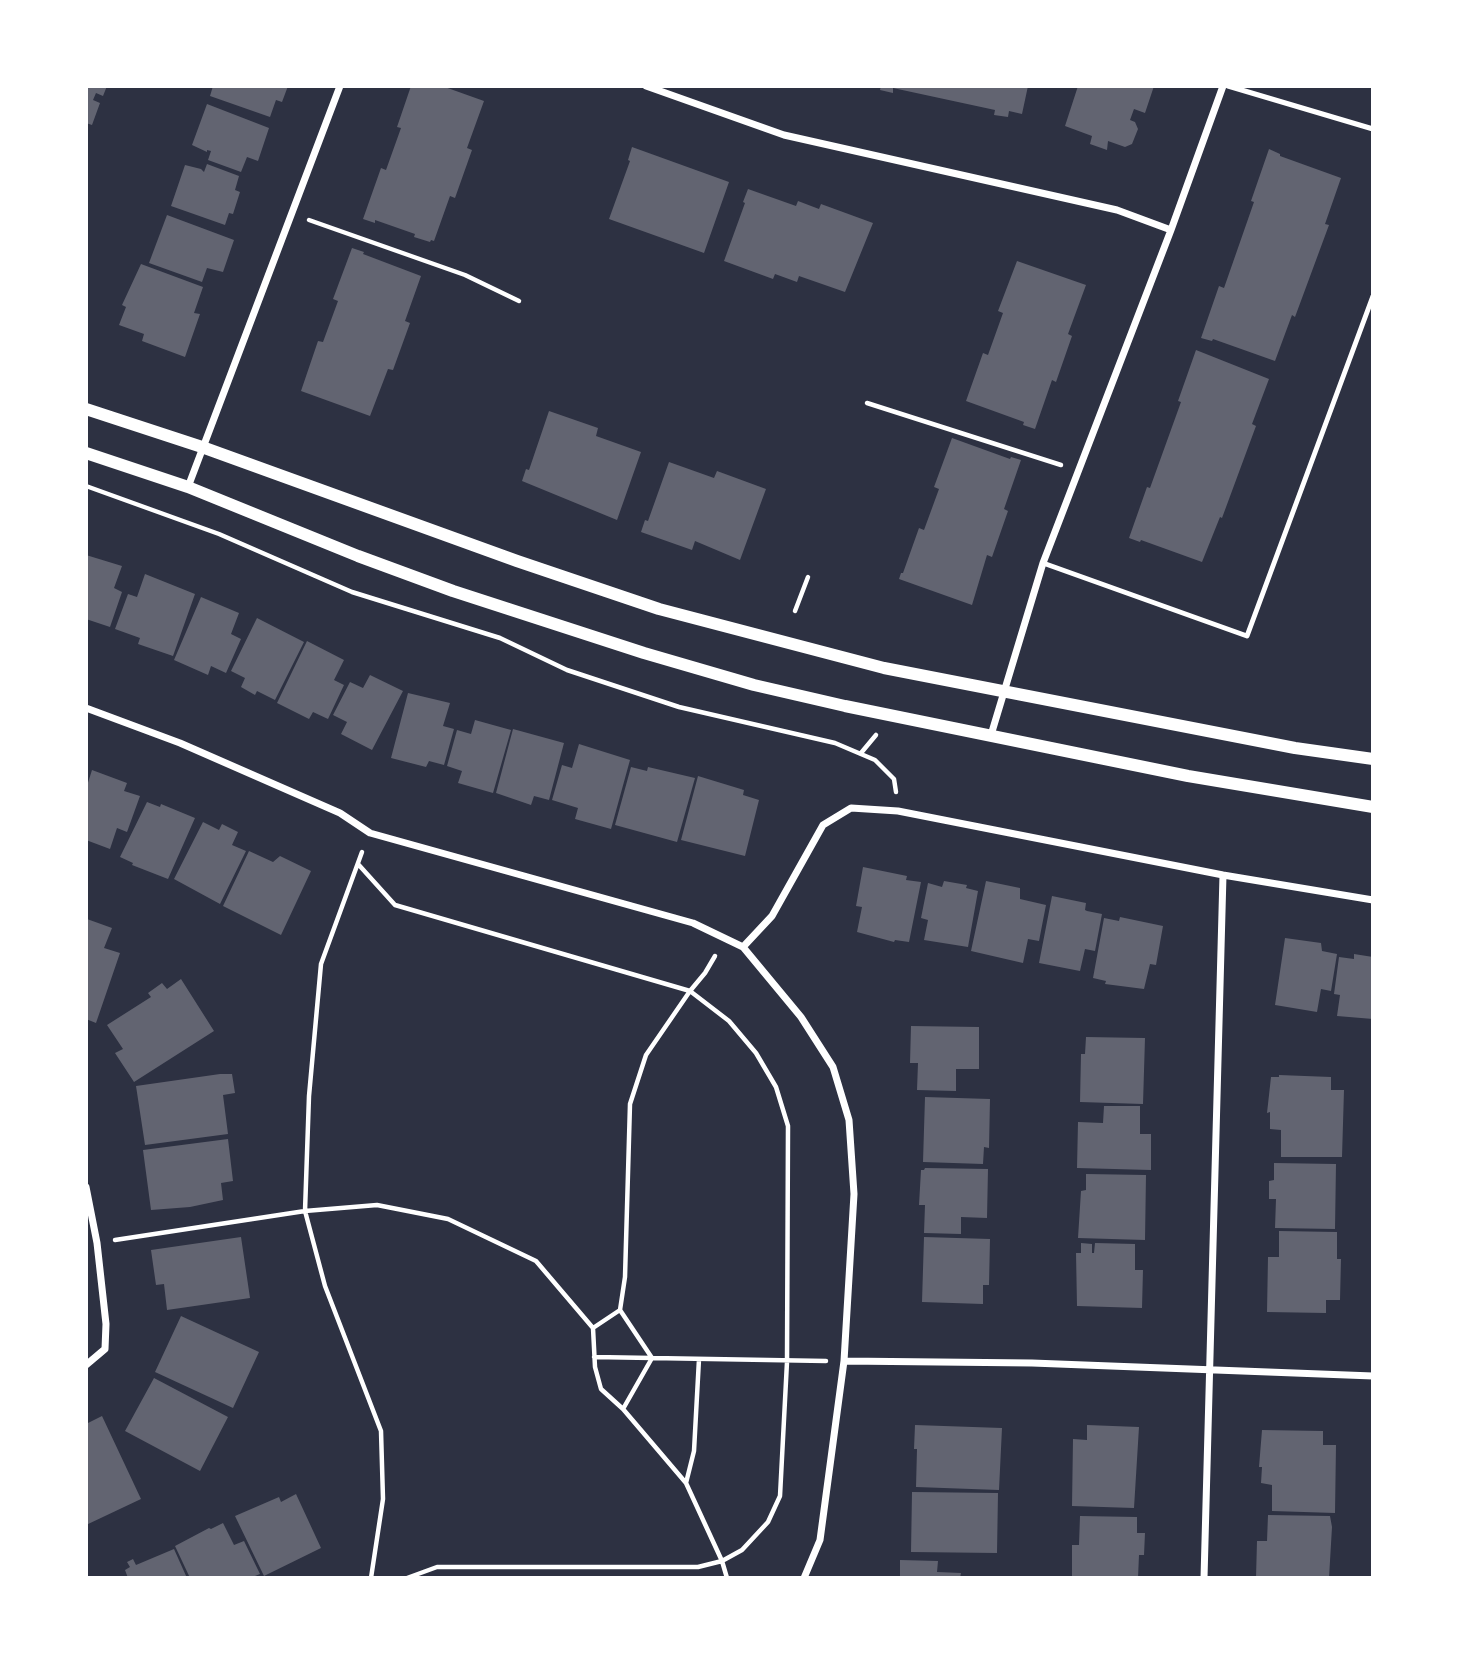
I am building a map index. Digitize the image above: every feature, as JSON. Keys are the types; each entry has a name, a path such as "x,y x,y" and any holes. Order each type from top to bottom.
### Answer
{"street":[{"path":"188,487 340,86"},
{"path":"646,86 784,135 1116,211 1171,230"},
{"path":"991,735 1044,563 1223,86"},
{"path":"86,409 202,447 517,561 659,609 884,668 1295,747 1373,759"},
{"path":"86,453 188,487 382,565 644,653 767,688 1188,776 1373,807"},
{"path":"86,708 180,743 340,813 370,833 693,923 724,936 743,947 801,1017 833,1067 849,1120 854,1194 844,1361 820,1540 804,1578"},
{"path":"743,947 772,916 823,825 851,808 898,811 1223,875 1373,900"},
{"path":"1204,1578 1223,875"},
{"path":"86,1187 97,1242 106,1324 105,1349 86,1365"},
{"path":"844,1361 1032,1363 1373,1376"}],"lane":[{"path":"1228,86 1373,130"},
{"path":"1044,563 1247,636 1373,296"}],"path":[{"path":"291,214 465,275 519,301"},
{"path":"867,403 1079,471"},
{"path":"86,486 219,534 352,592 500,638 567,670 679,707 835,743 861,753 875,760 894,779 898,811"},
{"path":"795,611 808,577"},
{"path":"370,833 321,964 309,1096 305,1211 324,1286 381,1431 383,1499 371,1578"},
{"path":"358,864 395,905 690,991 729,1021 756,1053 776,1087 789,1126 787,1362 780,1496 768,1522 742,1550 722,1561 698,1567 437,1567 407,1578"},
{"path":"652,1358 620,1310 625,1277 630,1104 646,1055 713,961 724,936"},
{"path":"97,1242 305,1211 377,1205 448,1219 536,1261 593,1328 594,1357 601,1389 623,1409 686,1483 722,1561 727,1578"},
{"path":"593,1328 620,1310"},
{"path":"594,1357 844,1361"},
{"path":"623,1409 652,1358"},
{"path":"686,1483 694,1451 699,1359"}],"building":[{"path":"86,86 107,86 103,96 96,93 93,100 100,103 92,125 86,123"},
{"path":"213,86 288,86 282,102 276,100 270,117 210,96"},
{"path":"411,86 442,86 484,101 467,148 472,150 455,198 450,196 434,241 430,242 375,220 375,223 363,219 381,168 386,170 401,128 397,127"},
{"path":"881,86 1028,86 1022,114 1009,111 1008,117 994,115 995,110 893,88 893,93 880,90"},
{"path":"1078,86 1154,86 1145,113 1134,109 1130,120 1135,122 1138,129 1132,144 1125,147 1108,141 1107,150 1090,144 1092,136 1065,126"},
{"path":"207,104 269,128 258,161 247,157 241,172 208,160 211,151 207,152 192,145"},
{"path":"632,147 729,182 704,253 609,219 630,161 628,160"},
{"path":"1269,149 1280,156 1341,178 1325,224 1329,225 1295,317 1292,315 1275,361 1213,339 1201,338 1219,286 1224,288"},
{"path":"207,164 239,176 235,190 240,192 233,214 229,213 225,225 171,206 185,165 204,172"},
{"path":"748,189 796,206 798,201 819,209 821,204 873,223 845,292 799,276 797,282 775,274 773,279 724,261"},
{"path":"167,215 234,240 223,272 207,268 202,282 149,263"},
{"path":"352,248 421,276 405,321 410,323 393,370 388,369 370,416 301,391 318,341 323,342 338,301 333,299"},
{"path":"1017,261 1086,285 1068,334 1072,336 1056,382 1052,380 1035,429 1023,425 1024,422 966,401 983,353 988,355 1003,313 998,311"},
{"path":"141,264 203,287 194,313 200,314 185,357 142,341 144,334 119,325 126,307 122,305"},
{"path":"1196,350 1269,379 1252,424 1256,426 1222,518 1220,517 1202,562 1129,538 1181,402 1178,401"},
{"path":"549,411 598,428 596,436 641,452 617,520 522,481 526,469 529,470"},
{"path":"952,438 1010,459 1021,460 1004,509 1008,511 992,557 987,555 972,605 899,579 919,528 924,530 939,489 934,487"},
{"path":"669,462 714,478 717,471 766,489 740,560 695,541 692,550 641,532 645,520 648,521"},
{"path":"86,555 122,566 114,588 122,592 110,627 86,619"},
{"path":"145,574 195,594 173,656 138,644 140,638 115,629 128,594 137,597"},
{"path":"201,597 239,613 231,634 241,639 226,673 211,666 208,675 174,660"},
{"path":"257,618 304,642 275,700 257,691 255,695 241,687 245,678 231,671"},
{"path":"307,641 344,660 334,680 344,685 328,719 313,712 309,719 277,703"},
{"path":"370,675 403,691 372,750 341,734 347,722 333,715 350,682 363,688"},
{"path":"408,693 450,703 443,726 454,729 444,765 429,761 426,767 391,758"},
{"path":"475,720 511,730 493,793 458,783 462,771 447,766 457,730 471,734"},
{"path":"513,729 564,743 549,800 534,796 531,805 496,793"},
{"path":"579,744 630,760 611,829 575,819 578,808 552,800 562,765 572,768"},
{"path":"631,767 647,771 648,767 695,778 677,842 615,825"},
{"path":"92,770 127,783 124,791 140,796 127,832 117,828 110,849 86,840 86,789"},
{"path":"698,776 744,790 743,795 759,800 745,856 681,840"},
{"path":"147,802 160,807 161,804 195,818 168,879 132,865 133,863 120,857"},
{"path":"203,822 219,830 222,824 238,832 232,845 246,851 220,904 174,879"},
{"path":"249,851 273,862 280,856 311,871 281,935 223,906"},
{"path":"863,867 907,876 906,880 921,882 909,942 894,942 857,932 862,907 856,906"},
{"path":"944,881 967,885 966,888 978,891 968,947 924,940 928,920 921,918 928,883 942,887"},
{"path":"986,881 1020,888 1020,899 1046,905 1039,941 1028,939 1023,963 971,951"},
{"path":"1052,896 1086,903 1085,910 1102,914 1095,951 1085,949 1080,971 1039,963"},
{"path":"1120,917 1163,926 1156,965 1150,964 1144,989 1105,984 1106,981 1093,978 1104,918 1119,921"},
{"path":"87,919 112,928 104,948 120,953 96,1023 86,1019"},
{"path":"1285,938 1321,943 1322,951 1337,954 1331,991 1321,989 1317,1012 1275,1005"},
{"path":"1354,954 1373,957 1373,1019 1337,1016 1340,995 1334,994 1339,957 1354,959"},
{"path":"181,979 214,1031 134,1082 115,1053 123,1049 107,1025 151,997 148,993 162,983 167,989"},
{"path":"911,1026 979,1027 979,1069 956,1069 956,1091 917,1090 918,1063 910,1063"},
{"path":"1086,1037 1145,1038 1143,1104 1080,1102 1081,1054 1085,1054"},
{"path":"232,1074 235,1093 223,1095 228,1134 145,1145 136,1086"},
{"path":"1271,1077 1331,1077 1331,1090 1344,1090 1342,1157 1281,1157 1281,1130 1270,1129 1270,1112 1267,1113"},
{"path":"925,1097 990,1099 989,1148 984,1147 983,1164 923,1162"},
{"path":"1104,1106 1140,1106 1140,1134 1151,1134 1151,1170 1077,1168 1078,1122 1103,1123"},
{"path":"228,1139 233,1181 221,1183 223,1200 190,1207 151,1210 143,1150"},
{"path":"1274,1163 1336,1164 1335,1229 1275,1228 1276,1199 1269,1199 1269,1181 1274,1180"},
{"path":"988,1169 987,1218 961,1217 961,1234 924,1233 925,1205 919,1205 921,1170"},
{"path":"1086,1174 1146,1175 1145,1240 1078,1238 1081,1191 1086,1190"},
{"path":"1279,1231 1337,1232 1337,1259 1341,1259 1340,1300 1326,1300 1326,1313 1267,1312 1268,1257 1279,1257"},
{"path":"241,1237 250,1298 167,1310 164,1284 156,1285 151,1250"},
{"path":"924,1237 990,1239 989,1285 983,1285 983,1304 922,1302"},
{"path":"1081,1243 1092,1244 1092,1253 1095,1243 1135,1244 1135,1270 1143,1270 1142,1308 1077,1306 1076,1253 1081,1253"},
{"path":"181,1316 259,1352 233,1408 155,1372"},
{"path":"154,1378 228,1417 200,1471 125,1431"},
{"path":"102,1416 141,1499 86,1525 86,1424"},
{"path":"915,1425 1002,1428 999,1490 916,1487"},
{"path":"1087,1425 1139,1427 1134,1508 1072,1506 1073,1439 1087,1440"},
{"path":"1262,1430 1323,1431 1323,1445 1336,1445 1335,1513 1272,1511 1272,1485 1261,1483 1262,1467 1259,1467"},
{"path":"912,1492 998,1493 997,1553 911,1552"},
{"path":"296,1494 321,1548 264,1576 235,1516 279,1497 281,1502"},
{"path":"1268,1515 1330,1516 1332,1527 1329,1578 1256,1578 1257,1541 1267,1541"},
{"path":"1080,1516 1137,1517 1137,1533 1145,1533 1144,1555 1139,1555 1138,1578 1072,1578 1072,1545 1079,1545"},
{"path":"223,1523 234,1545 244,1541 260,1574 250,1578 190,1578 175,1546"},
{"path":"174,1549 187,1578 128,1578 125,1570 130,1567 127,1562 133,1559 136,1565"},
{"path":"900,1560 938,1561 937,1572 961,1573 960,1578 900,1578"}]}
